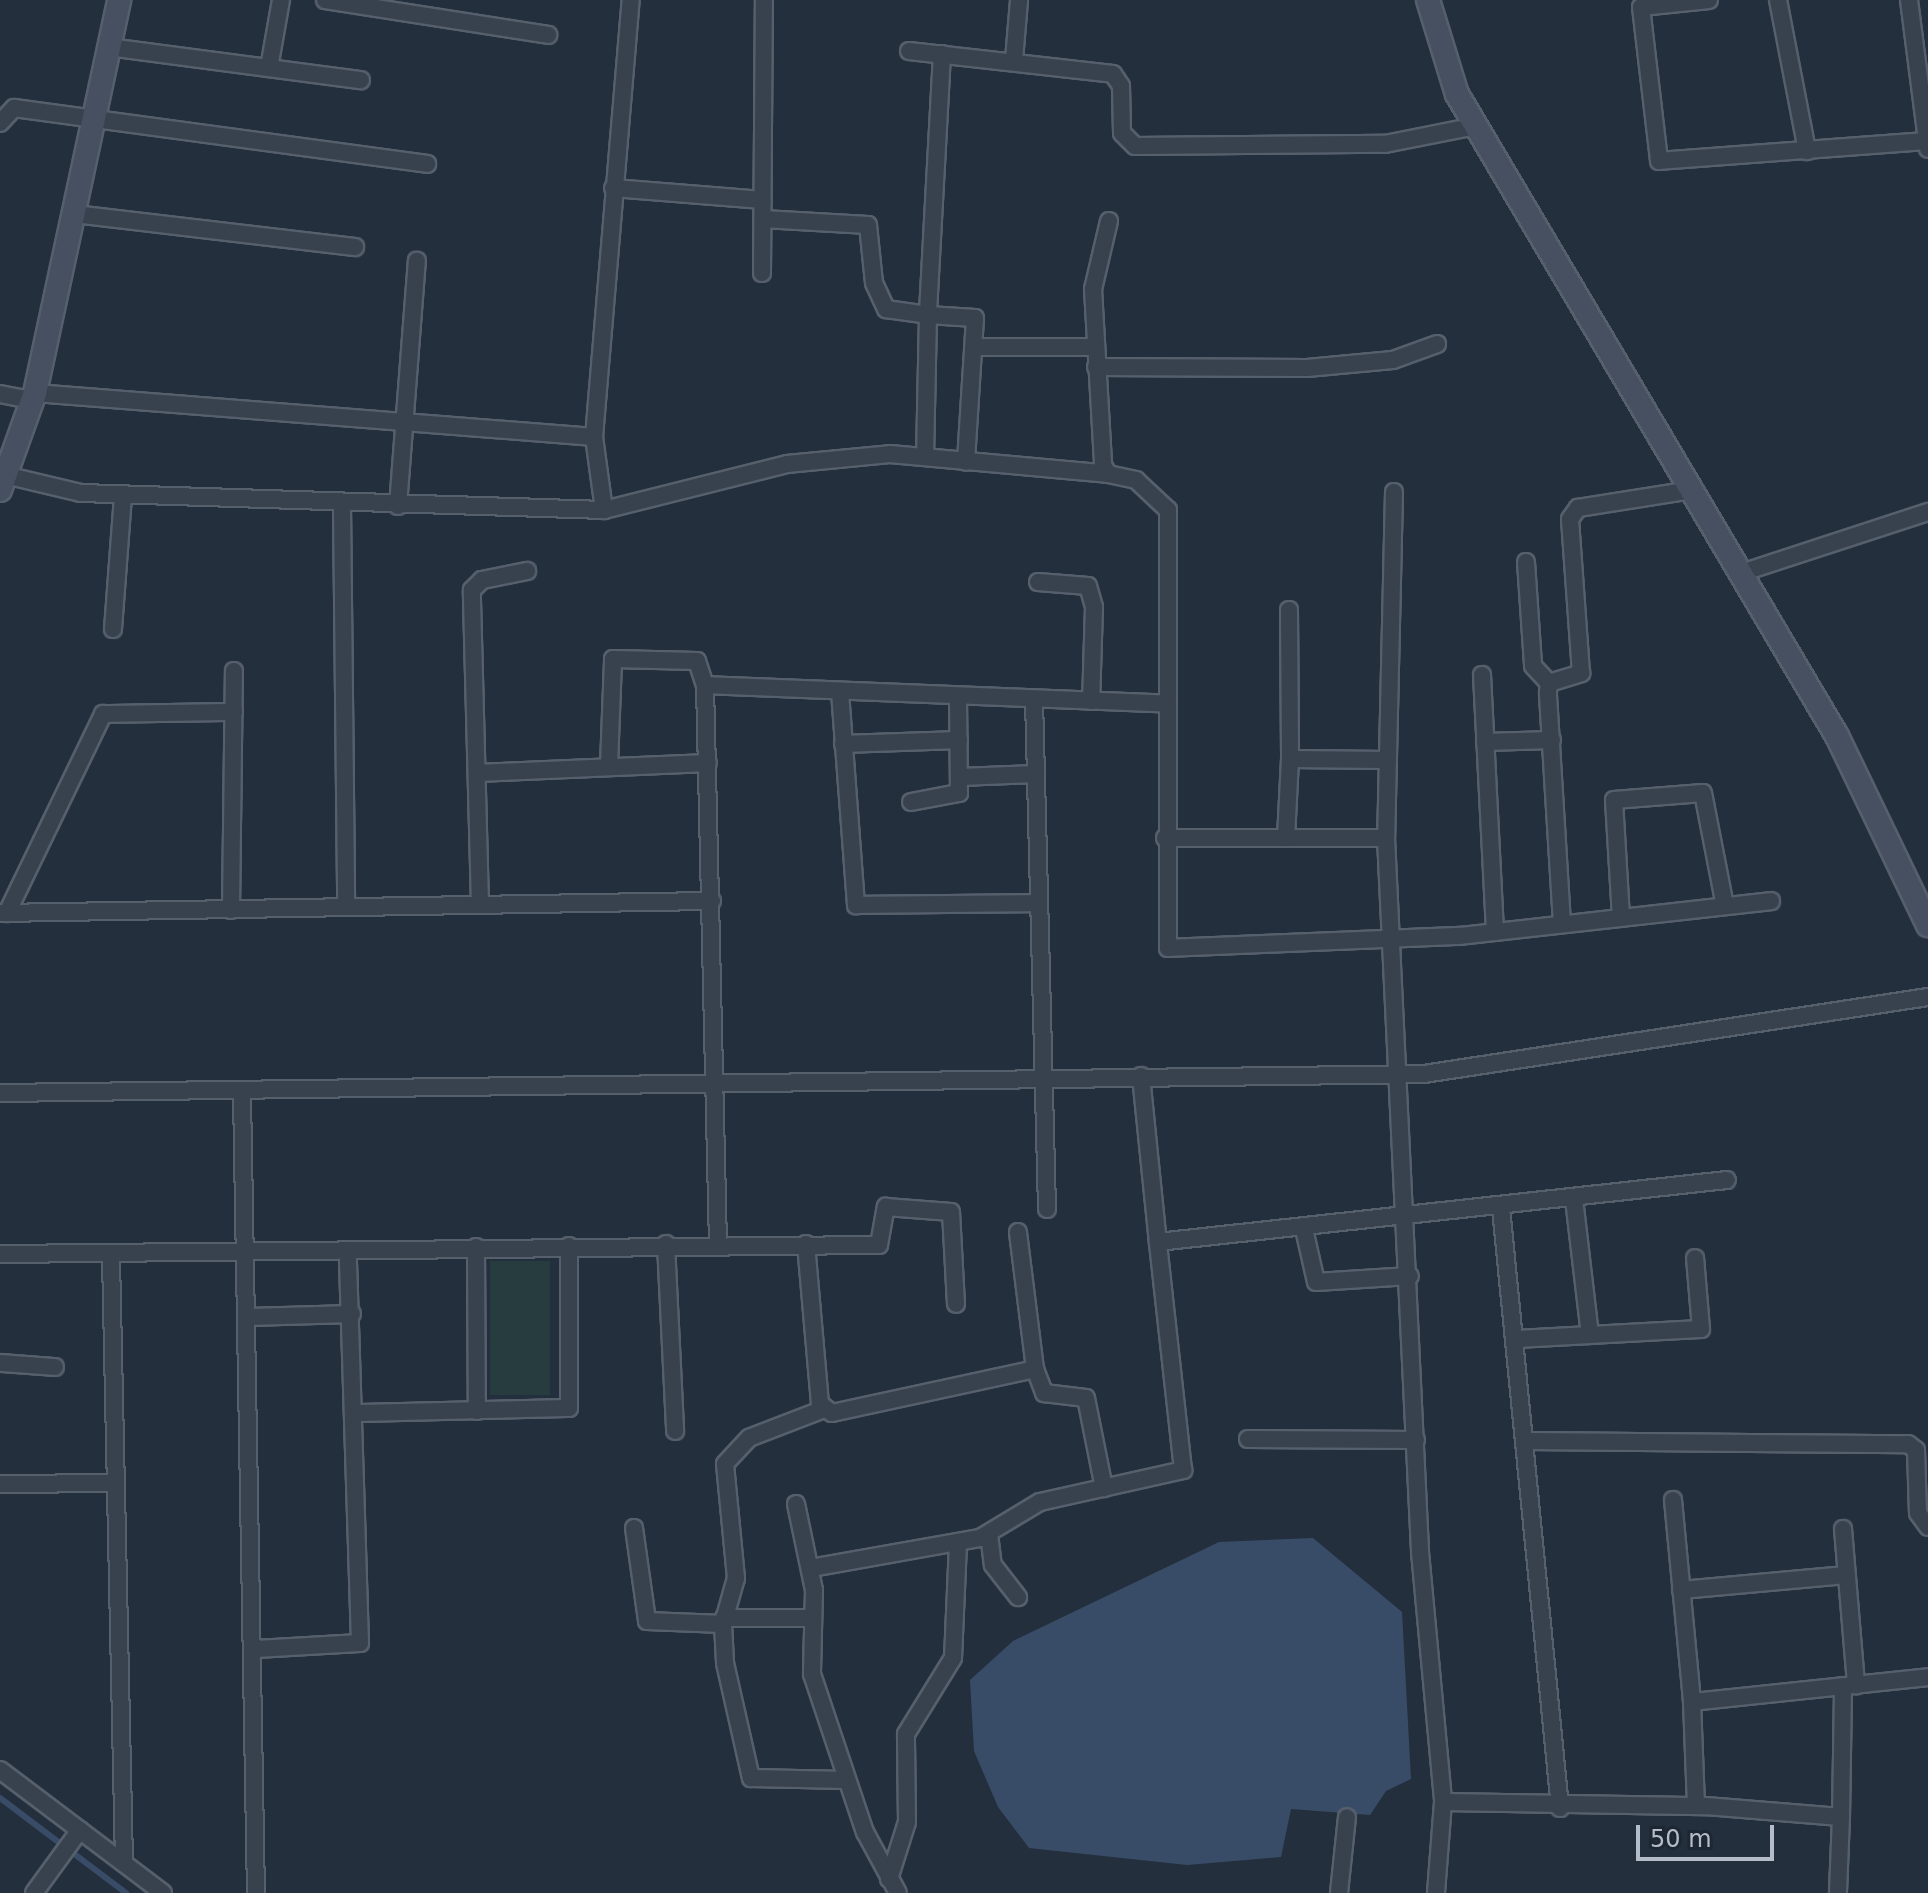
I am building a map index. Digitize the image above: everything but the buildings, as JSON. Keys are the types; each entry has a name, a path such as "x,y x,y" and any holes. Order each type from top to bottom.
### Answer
{"street":[{"path":"119,0 34,397 3,482 123,495 398,506 604,510 795,463 925,457 1108,474 1136,480 1168,510 1163,703 1170,950 1495,932 1771,901"},
{"path":"269,68 281,0"},
{"path":"325,0 548,35"},
{"path":"604,510 594,437 631,0"},
{"path":"762,273 764,0"},
{"path":"1014,60 1019,0"},
{"path":"1428,0 1457,94 1837,736 1925,913"},
{"path":"1709,0 1641,7 1656,157 1665,163 1928,142"},
{"path":"1778,0 1807,151"},
{"path":"1909,0 1928,149"},
{"path":"109,47 361,80"},
{"path":"909,51 1014,60 1113,74 1121,86 1122,133 1135,146 1385,144 1476,126"},
{"path":"925,457 928,315 942,54"},
{"path":"0,123 14,108 427,164"},
{"path":"613,188 763,200"},
{"path":"74,214 355,247"},
{"path":"763,219 868,225 874,283 886,309 975,318 966,462"},
{"path":"1108,474 1094,347 1093,289 1109,221"},
{"path":"398,506 407,423 417,261"},
{"path":"1096,367 1307,368 1393,360 1437,344"},
{"path":"974,347 1094,347"},
{"path":"0,394 594,437"},
{"path":"1549,683 1581,673 1572,514 1692,490"},
{"path":"1394,492 1386,838 1409,1217 1416,1440 1443,1802 1436,1893"},
{"path":"113,629 123,495"},
{"path":"342,504 346,907"},
{"path":"1741,573 1928,512"},
{"path":"1526,562 1533,666 1549,683 1562,924"},
{"path":"480,905 472,590 482,580 527,571"},
{"path":"1038,582 1088,586 1094,607 1091,701"},
{"path":"1286,838 1290,759 1289,610"},
{"path":"609,765 609,661 697,661 705,685 708,763 717,1079 718,1243"},
{"path":"231,910 234,671"},
{"path":"1482,675 1495,932"},
{"path":"705,685 1163,703"},
{"path":"840,692 856,905 1039,903"},
{"path":"911,802 951,799 959,777 958,696"},
{"path":"1034,699 1047,1209"},
{"path":"234,712 103,714 3,913 712,901"},
{"path":"843,744 959,740"},
{"path":"1485,742 1552,740"},
{"path":"1290,759 1388,760"},
{"path":"477,773 708,763"},
{"path":"959,777 1036,774"},
{"path":"1621,918 1614,800 1703,793 1725,906"},
{"path":"1165,838 1386,838"},
{"path":"0,1093 242,1094 717,1079 1399,1074 1928,997"},
{"path":"811,1568 989,1534 1040,1502 1185,1467 1141,1076"},
{"path":"242,1094 256,1649 256,1893"},
{"path":"1158,1242 1501,1208 1727,1180"},
{"path":"1574,1199 1590,1335"},
{"path":"0,1254 111,1257 476,1247 881,1244 883,1207 951,1212 956,1304"},
{"path":"1501,1208 1527,1441 1560,1808"},
{"path":"1304,1229 1316,1282 1410,1276"},
{"path":"1018,1232 1035,1369 1044,1393 1086,1398 1104,1488"},
{"path":"666,1244 675,1431"},
{"path":"806,1244 824,1409"},
{"path":"358,1413 569,1408 569,1246"},
{"path":"476,1247 477,1411"},
{"path":"256,1649 359,1646 358,1413 348,1251"},
{"path":"111,1257 124,1863"},
{"path":"1516,1339 1701,1329 1695,1258"},
{"path":"248,1317 352,1314"},
{"path":"0,1363 55,1367"},
{"path":"846,1780 751,1778 724,1621 736,1578 725,1464 749,1438 824,1409 1035,1369"},
{"path":"1248,1439 1416,1440"},
{"path":"1527,1441 1908,1444 1916,1450 1918,1513 1928,1527"},
{"path":"0,1484 115,1483"},
{"path":"1673,1500 1692,1702 1696,1806"},
{"path":"796,1504 811,1568 812,1674 846,1780 893,1886"},
{"path":"634,1528 647,1621 813,1618"},
{"path":"1838,1893 1850,1685 1843,1529"},
{"path":"989,1534 993,1565 1018,1597"},
{"path":"893,1886 907,1822 906,1734 953,1658 958,1542"},
{"path":"1681,1590 1846,1575"},
{"path":"1692,1702 1928,1677"},
{"path":"0,1770 73,1841 124,1863 163,1893"},
{"path":"1443,1802 1560,1808 1696,1806 1841,1817"},
{"path":"1339,1893 1347,1817"},
{"path":"34,1893 73,1841"}],"green space":[{"path":"490,1261 550,1261 550,1395 490,1395"}],"water":[{"path":"1313,1538 1402,1612 1411,1779 1386,1791 1370,1815 1291,1809 1281,1857 1187,1865 1029,1848 998,1807 974,1751 970,1680 1013,1641 1219,1542"}],"waterway":[{"path":"0,1798 126,1893"}]}
